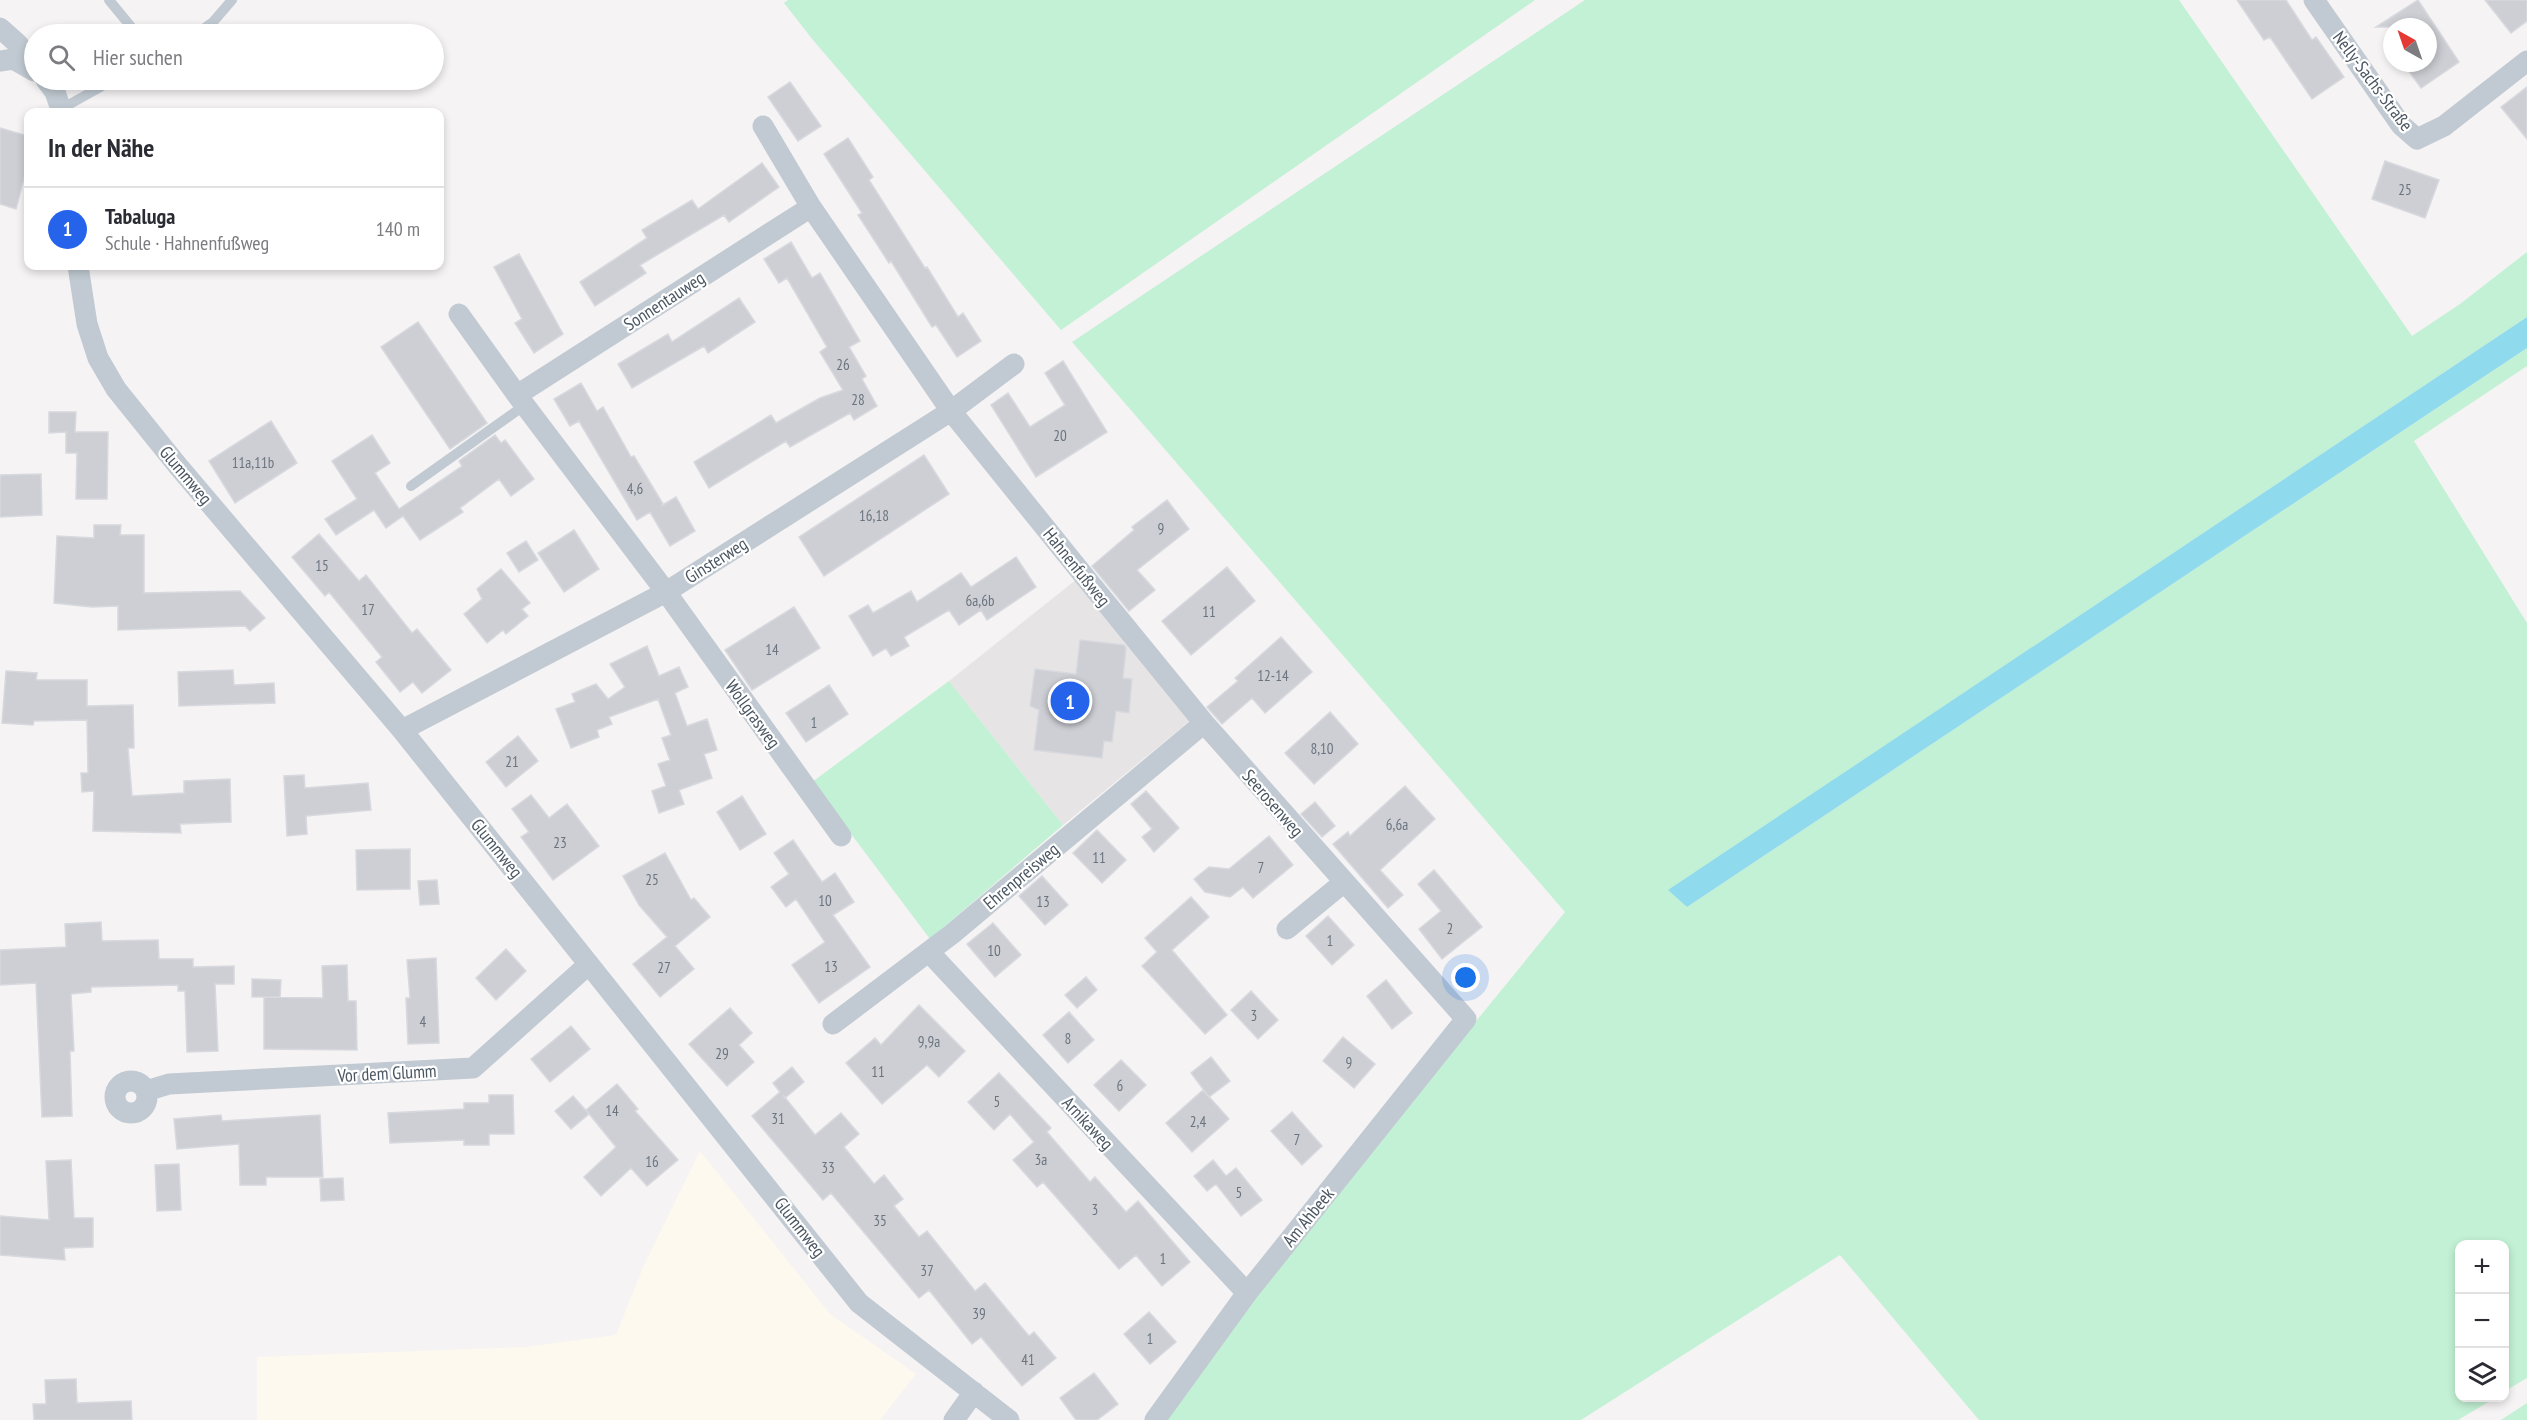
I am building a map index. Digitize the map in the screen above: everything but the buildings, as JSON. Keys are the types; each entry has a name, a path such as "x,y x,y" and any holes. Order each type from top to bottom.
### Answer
{"street":[{"name":"Nelly-Sachs-Straße","path":"2314,0 2401,125 2417,139 2444,126 2527,61"},
{"path":"0,28 24,52"},
{"path":"4,58 24,67"},
{"path":"51,90 60,108"},
{"path":"763,126 811,207 951,411"},
{"name":"Sonnentauweg","path":"521,400 811,207"},
{"name":"Glummweg","path":"79,270 87,324 98,358 116,388 178,466 402,730 859,1303 1009,1420"},
{"path":"459,314 666,592"},
{"name":"Ginsterweg","path":"402,730 666,592 951,411 1014,364"},
{"name":"Hahnenfußweg","path":"951,411 1204,723"},
{"name":"Wollgrasweg","path":"666,592 841,836"},
{"name":"Seerosenweg","path":"1204,723 1343,883 1466,1019"},
{"name":"Ehrenpreisweg","path":"833,1024 929,952 1204,723"},
{"path":"1287,929 1343,883"},
{"name":"Arnikaweg","path":"929,952 1247,1293"},
{"name":"Vor dem Glumm","path":"146,1091 169,1084 473,1068 589,964"},
{"name":"Am Ahbeek","path":"1155,1420 1247,1293 1466,1019"},
{"path":"954,1420 974,1392"}],"lane":[{"path":"109,0 129,24"},
{"path":"210,24 232,0"},
{"path":"67,108 96,90"},
{"path":"411,486 521,400"}],"shaded area":[{"path":"1077,579 1191,720 1063,825 949,681"},
{"path":"700,1151 830,1314 916,1374 880,1420 257,1420 257,1357 526,1347 616,1335 644,1265"}],"green space":[{"path":"788,0 1535,0 1061,330 813,40 784,3"},
{"path":"1585,0 2179,0 2412,336 2460,304 2527,252 2527,317 1669,890 1687,907 2527,348 2527,366 2414,441 2527,623 2527,1378 2509,1389 2509,1240 2455,1240 2455,1402 2488,1402 2458,1420 1979,1420 1840,1255 1581,1420 1161,1420 1253,1295 1565,912 1072,342"},
{"path":"949,681 1063,825 930,939 812,782"},
{"path":"2527,1403 2527,1420 2501,1420"}],"water":[{"path":"2527,317 2527,348 1687,907 1668,890"}],"place":[{"name":"Tabaluga","path":"1070,701"}]}
